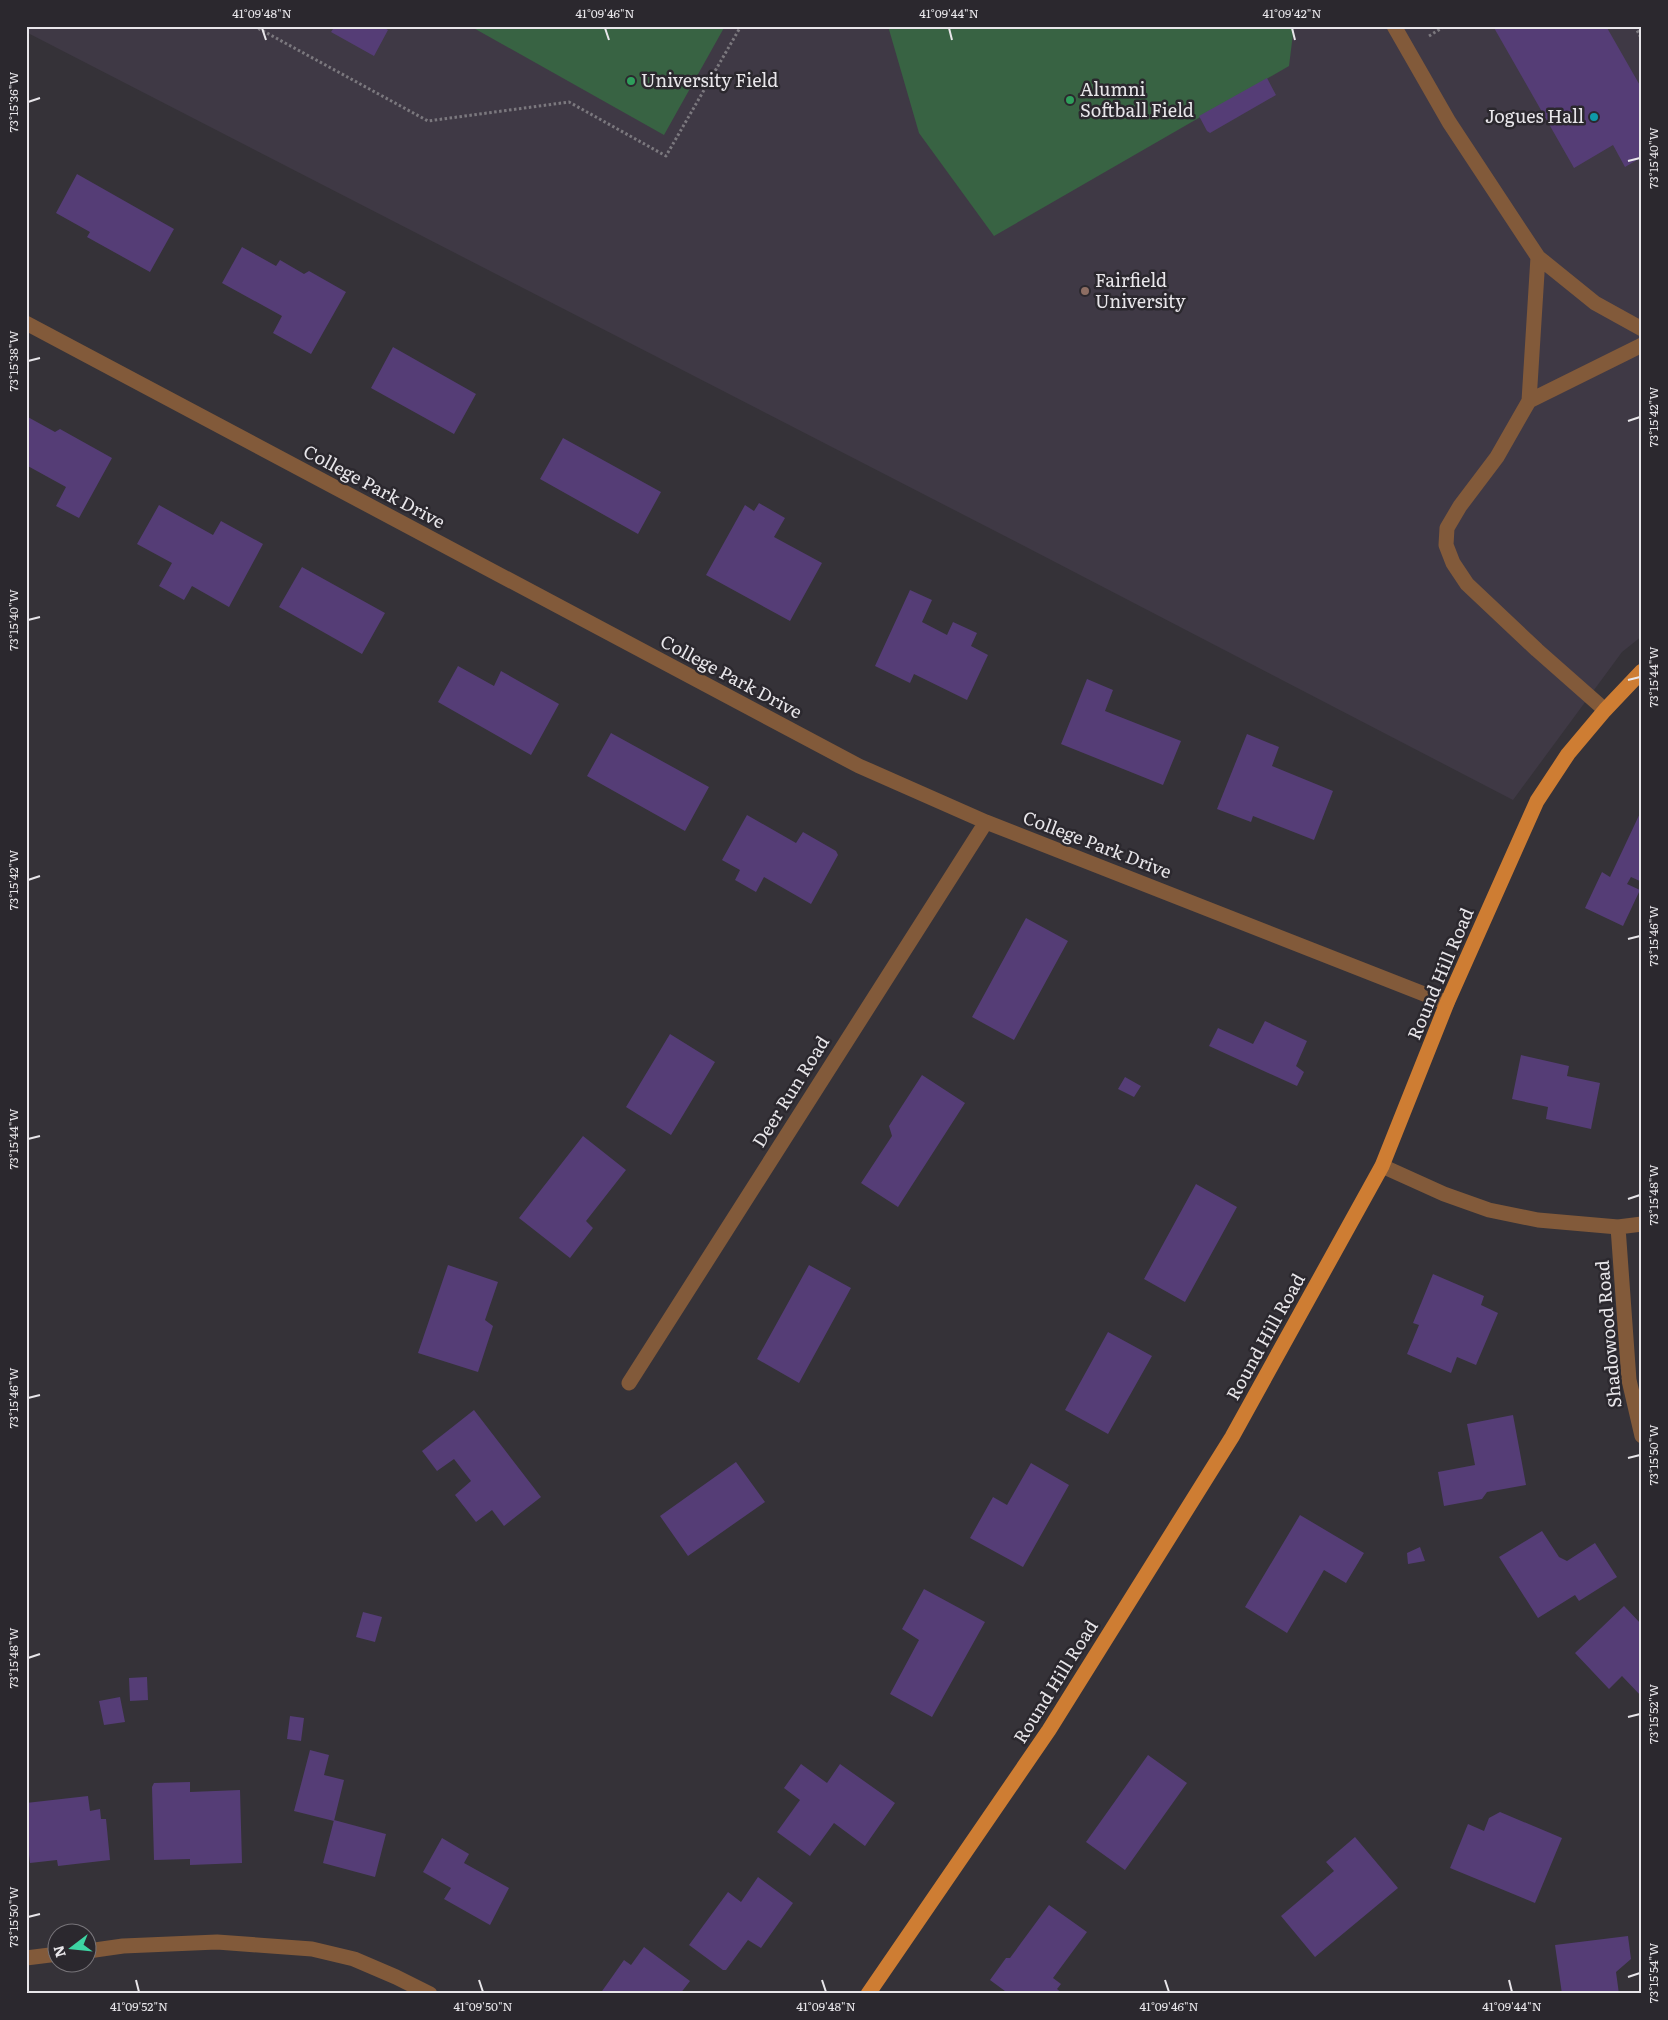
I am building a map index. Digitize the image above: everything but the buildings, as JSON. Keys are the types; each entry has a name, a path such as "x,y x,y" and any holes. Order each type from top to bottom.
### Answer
{"main road":[{"name":"Round Hill Road","path":"868,1994 1049,1730 1221,1454 1382,1166 1447,1003 1537,802 1568,754 1605,710 1642,671"}],"street":[{"path":"1394,26 1449,122 1538,257 1595,303 1642,329"},
{"path":"1538,257 1529,401 1497,457 1460,506 1447,528 1446,545 1453,563 1467,584 1537,650 1605,710"},
{"name":"College Park Drive","path":"26,323 858,766 986,822 1447,1003"},
{"path":"1529,401 1642,345"},
{"name":"Deer Run Road","path":"629,1382 986,822"},
{"path":"1382,1166 1444,1194 1489,1210 1538,1220 1618,1227 1642,1224"},
{"name":"Shadowood Road","path":"1618,1227 1629,1380 1642,1436"},
{"path":"98,1949 217,1942 312,1949 354,1958 430,1994"},
{"path":"26,1958 48,1955"}],"path":[{"path":"254,26 428,121 569,102 666,156 740,26"},
{"path":"1635,26 1642,40"}],"shaded area":[{"name":"Fairfield University","path":"26,26 1642,26 1642,636 1622,652 1513,800 26,32"}],"green space":[{"name":"University Field","path":"470,26 725,26 664,135"},
{"name":"Alumni Softball Field","path":"888,26 1294,26 1289,66 994,236 919,133"}],"place":[{"name":"University Field","path":"631,81"},
{"name":"Alumni Softball Field","path":"1070,100"},
{"name":"Jogues Hall","path":"1594,117"},
{"name":"Fairfield University","path":"1085,291"}]}
